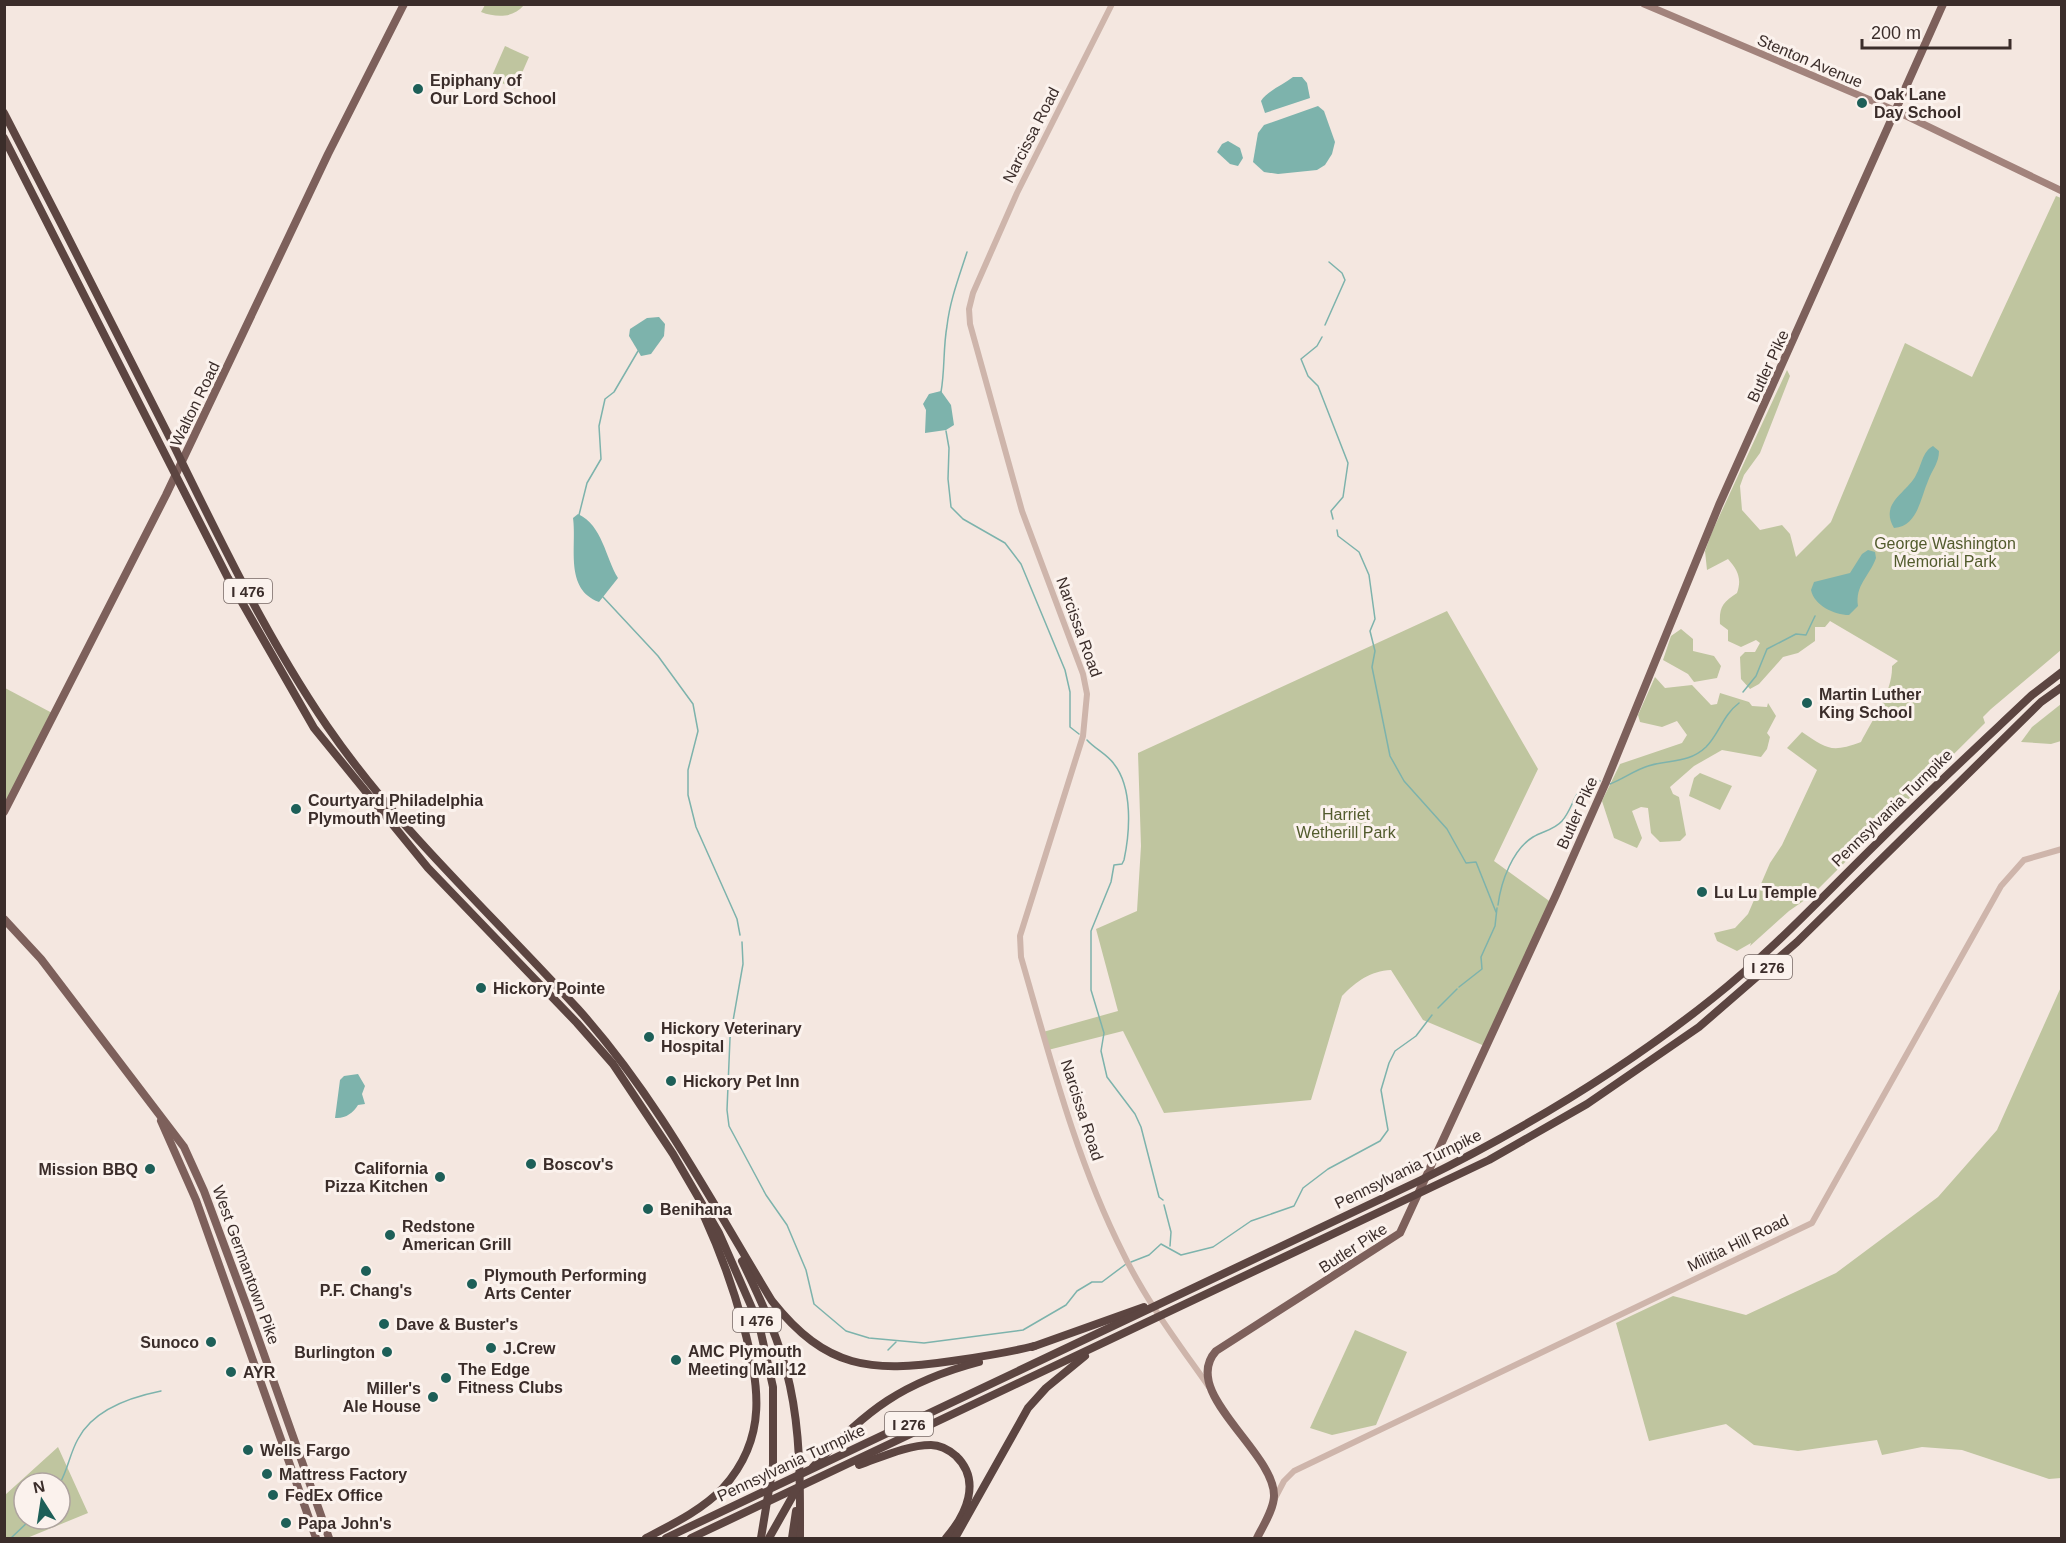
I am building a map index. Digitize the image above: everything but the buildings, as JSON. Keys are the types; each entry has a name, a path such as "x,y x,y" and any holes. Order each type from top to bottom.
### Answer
{"highway":[{"name":"I 476","path":"4,113 211,522 301,686 330,730 390,807 586,1018 660,1114 727,1228 762,1304 785,1369 802,1482 796,1535"},
{"name":"I 476","path":"4,138 228,578 314,728 428,868 569,1014 613,1064 673,1154 719,1233 759,1324 773,1387 773,1465 760,1539"},
{"name":"Pennsylvania Turnpike","path":"666,1539 1154,1305 1201,1285 1436,1173 1508,1136 1561,1104 1657,1042 1715,997 1781,939 2032,695 2061,672"},
{"name":"Pennsylvania Turnpike","path":"691,1539 1489,1160 1587,1104 1699,1028 1797,942 2041,702 2061,687"},
{"path":"646,1539 698,1509 723,1487 749,1447 754,1434 758,1398 751,1354 727,1270 673,1154"},
{"path":"727,1228 772,1300 790,1323 808,1339 836,1355 870,1365 898,1368 1034,1346"},
{"path":"769,1539 808,1473 847,1430 869,1412 921,1380 1034,1346 1154,1305"},
{"path":"955,1539 1028,1408 1046,1388 1097,1347"},
{"path":"827,1475 910,1448 930,1445 943,1448 965,1467 970,1484 966,1507 946,1539"}],"main road":[{"name":"Walton Road","path":"4,812 168,491 332,144 404,4"},
{"name":"Stenton Avenue","path":"1644,4 1896,111 2061,191"},
{"name":"Butler Pike","path":"1273,1502 1273,1486 1266,1470 1212,1393 1207,1371 1209,1362 1216,1351 1400,1233 1606,782 1719,505 1943,4"},
{"name":"West Germantown Pike","path":"4,918 41,959 156,1112 179,1138 201,1184 329,1539"},
{"name":"West Germantown Pike","path":"156,1112 186,1174 316,1539"},
{"path":"1257,1539 1273,1502"}],"street":[{"name":"Narcissa Road","path":"1112,4 1017,193 973,293 969,309 970,324 1022,511 1083,674 1087,694 1083,736 1020,936 1019,951 1073,1132 1128,1263 1212,1393"},
{"name":"Militia Hill Road","path":"1273,1502 1284,1481 1294,1471 1812,1223 2001,886 2024,860 2061,849"}],"green space":[{"path":"485,4 524,5 510,15 499,16 481,12"},
{"path":"505,46 529,57 515,89 491,78"},
{"name":"George Washington Memorial Park","path":"2056,196 2061,198 2061,650 1991,709 1983,717 1985,723 1812,895 1789,911 1750,946 1751,943 1737,951 1717,941 1714,933 1735,928 1748,914 1770,863 1782,845 1817,770 1787,748 1802,732 1830,748 1861,742 1886,696 1892,666 1898,661 1830,621 1825,627 1815,627 1815,641 1798,653 1783,657 1759,684 1750,689 1741,679 1740,657 1745,652 1755,652 1760,643 1756,640 1741,647 1728,641 1728,630 1720,624 1721,609 1728,599 1737,593 1739,579 1737,571 1728,559 1707,570 1705,551 1712,532 1787,370 1790,376 1760,453 1744,475 1740,486 1742,510 1760,530 1782,525 1790,534 1796,557 1831,522 1905,343 1972,377"},
{"name":"Harriet Wetherill Park","path":"1447,611 1538,769 1494,861 1552,903 1487,1047 1423,1020 1391,970 1377,972 1364,978 1342,996 1311,1100 1164,1113 1123,1031 1048,1050 1043,1032 1118,1011 1096,929 1137,911 1141,846 1138,753"},
{"path":"1681,629 1693,639 1693,651 1714,656 1721,666 1717,678 1694,682 1688,674 1663,660 1671,636"},
{"path":"1655,677 1665,688 1692,685 1711,705 1717,704 1720,693 1749,702 1752,706 1767,707 1768,703 1776,716 1767,733 1770,737 1767,749 1761,757 1722,750 1694,766 1670,787 1673,794 1679,797 1686,835 1680,841 1660,842 1651,833 1648,808 1641,807 1632,811 1642,838 1637,848 1614,838 1602,801 1620,764 1682,743 1687,735 1677,721 1662,727 1640,722 1638,715"},
{"path":"5,688 54,714 5,812"},
{"path":"2061,704 2061,741 2051,744 2021,742 2032,727"},
{"path":"1700,773 1732,786 1720,810 1689,796 1694,778"},
{"path":"2061,987 2061,1478 2049,1479 1962,1450 1922,1447 1882,1455 1877,1440 1798,1451 1754,1445 1726,1424 1649,1441 1616,1323 1673,1296 1746,1315 1836,1273 1938,1197 1997,1130"},
{"path":"1355,1330 1407,1352 1376,1425 1332,1435 1310,1428"},
{"path":"58,1447 69,1471 32,1471"},
{"path":"72,1478 88,1513 72,1520"},
{"path":"12,1489 12,1531 44,1531 27,1538 5,1538 5,1495"}],"water":[{"path":"1293,77 1302,77 1307,83 1310,98 1265,113 1261,101 1264,97"},
{"path":"1318,106 1324,111 1335,142 1332,154 1325,165 1317,170 1278,174 1264,172 1253,162 1258,133 1264,125"},
{"path":"1228,141 1240,148 1243,158 1238,166 1230,164 1217,152 1222,144"},
{"path":"659,317 665,324 664,336 651,354 641,356 629,336 630,329 647,318"},
{"path":"941,391 951,405 954,425 946,430 925,433 926,410 923,404 929,394"},
{"path":"1933,446 1939,451 1938,459 1917,511 1908,522 1894,528 1890,519 1892,505 1912,481 1924,455"},
{"path":"578,514 593,526 598,534 618,578 599,602 588,596 576,577 573,518"},
{"path":"1868,550 1875,552 1876,558 1859,592 1858,606 1849,615 1843,615 1820,605 1811,590 1814,582 1850,573 1862,554"},
{"path":"358,1074 365,1086 362,1094 365,1104 358,1105 345,1116 335,1118 340,1080 344,1076"}],"waterway":[{"path":"941,392 948,316 967,252"},
{"path":"1325,325 1345,280 1342,273 1329,262"},
{"path":"1322,337 1317,346 1301,359 1308,376 1318,386 1348,463 1343,497 1331,511 1333,519"},
{"path":"579,515 587,483 601,459 599,426 605,399 614,392 638,351"},
{"path":"946,431 949,448 948,479 951,507 963,519 1005,543 1021,564 1065,670 1070,692 1070,727 1079,734"},
{"path":"1337,530 1338,536 1359,552 1369,575 1375,619 1370,631 1375,651 1372,667 1390,756 1404,781 1447,829 1466,863 1476,862 1496,912"},
{"path":"603,597 658,656 693,704 698,731 688,770 688,795 696,827 737,919 740,935"},
{"path":"1743,692 1756,676 1767,649 1796,634 1806,635 1815,616"},
{"path":"1610,784 1648,766 1685,759 1699,752 1706,747 1729,713 1739,703"},
{"path":"1087,740 1111,760 1120,774 1128,810 1128,837 1124,860 1122,864 1114,865 1111,882 1091,931 1091,990 1104,1033 1101,1051 1107,1077 1135,1114 1141,1127 1159,1197 1163,1200"},
{"path":"1498,905 1505,876 1520,849 1533,837 1559,824 1588,782 1596,779 1600,781"},
{"path":"1459,987 1482,969 1481,957 1495,926 1497,908"},
{"path":"742,942 743,964 730,1038 727,1110 729,1126 766,1195 787,1225 806,1270 814,1304 846,1331 869,1338 924,1343 1023,1330 1066,1305 1077,1291 1092,1282 1102,1282 1126,1264"},
{"path":"1438,1008 1457,989"},
{"path":"1131,1262 1149,1255 1161,1244 1181,1255 1213,1247 1251,1221 1294,1206 1303,1188 1328,1169 1380,1141 1388,1130 1381,1090 1389,1063 1395,1051 1416,1036 1432,1015"},
{"path":"1164,1205 1171,1232 1170,1246"},
{"path":"888,1350 896,1342"},
{"path":"65,1471 78,1439 93,1420 114,1406 161,1391"},
{"path":"11,1538 18,1531"}],"place":[{"name":"Epiphany of Our Lord School","path":"418,89"},
{"name":"Oak Lane Day School","path":"1862,103"},
{"name":"Martin Luther King School","path":"1807,703"},
{"name":"Courtyard Philadelphia Plymouth Meeting","path":"296,809"},
{"name":"Lu Lu Temple","path":"1702,892"},
{"name":"Hickory Pointe","path":"481,988"},
{"name":"Hickory Veterinary Hospital","path":"649,1037"},
{"name":"Hickory Pet Inn","path":"671,1081"},
{"name":"Boscov's","path":"531,1164"},
{"name":"Mission BBQ","path":"150,1169"},
{"name":"California Pizza Kitchen","path":"440,1177"},
{"name":"Benihana","path":"648,1209"},
{"name":"Redstone American Grill","path":"390,1235"},
{"name":"P.F. Chang's","path":"366,1271"},
{"name":"Plymouth Performing Arts Center","path":"472,1284"},
{"name":"Dave & Buster's","path":"384,1324"},
{"name":"Sunoco","path":"211,1342"},
{"name":"J.Crew","path":"491,1348"},
{"name":"Burlington","path":"387,1352"},
{"name":"AMC Plymouth Meeting Mall 12","path":"676,1360"},
{"name":"AYR","path":"231,1372"},
{"name":"The Edge Fitness Clubs","path":"446,1378"},
{"name":"Miller's Ale House","path":"433,1397"},
{"name":"Wells Fargo","path":"248,1450"},
{"name":"Mattress Factory","path":"267,1474"},
{"name":"FedEx Office","path":"273,1495"},
{"name":"Papa John's","path":"286,1523"}]}
